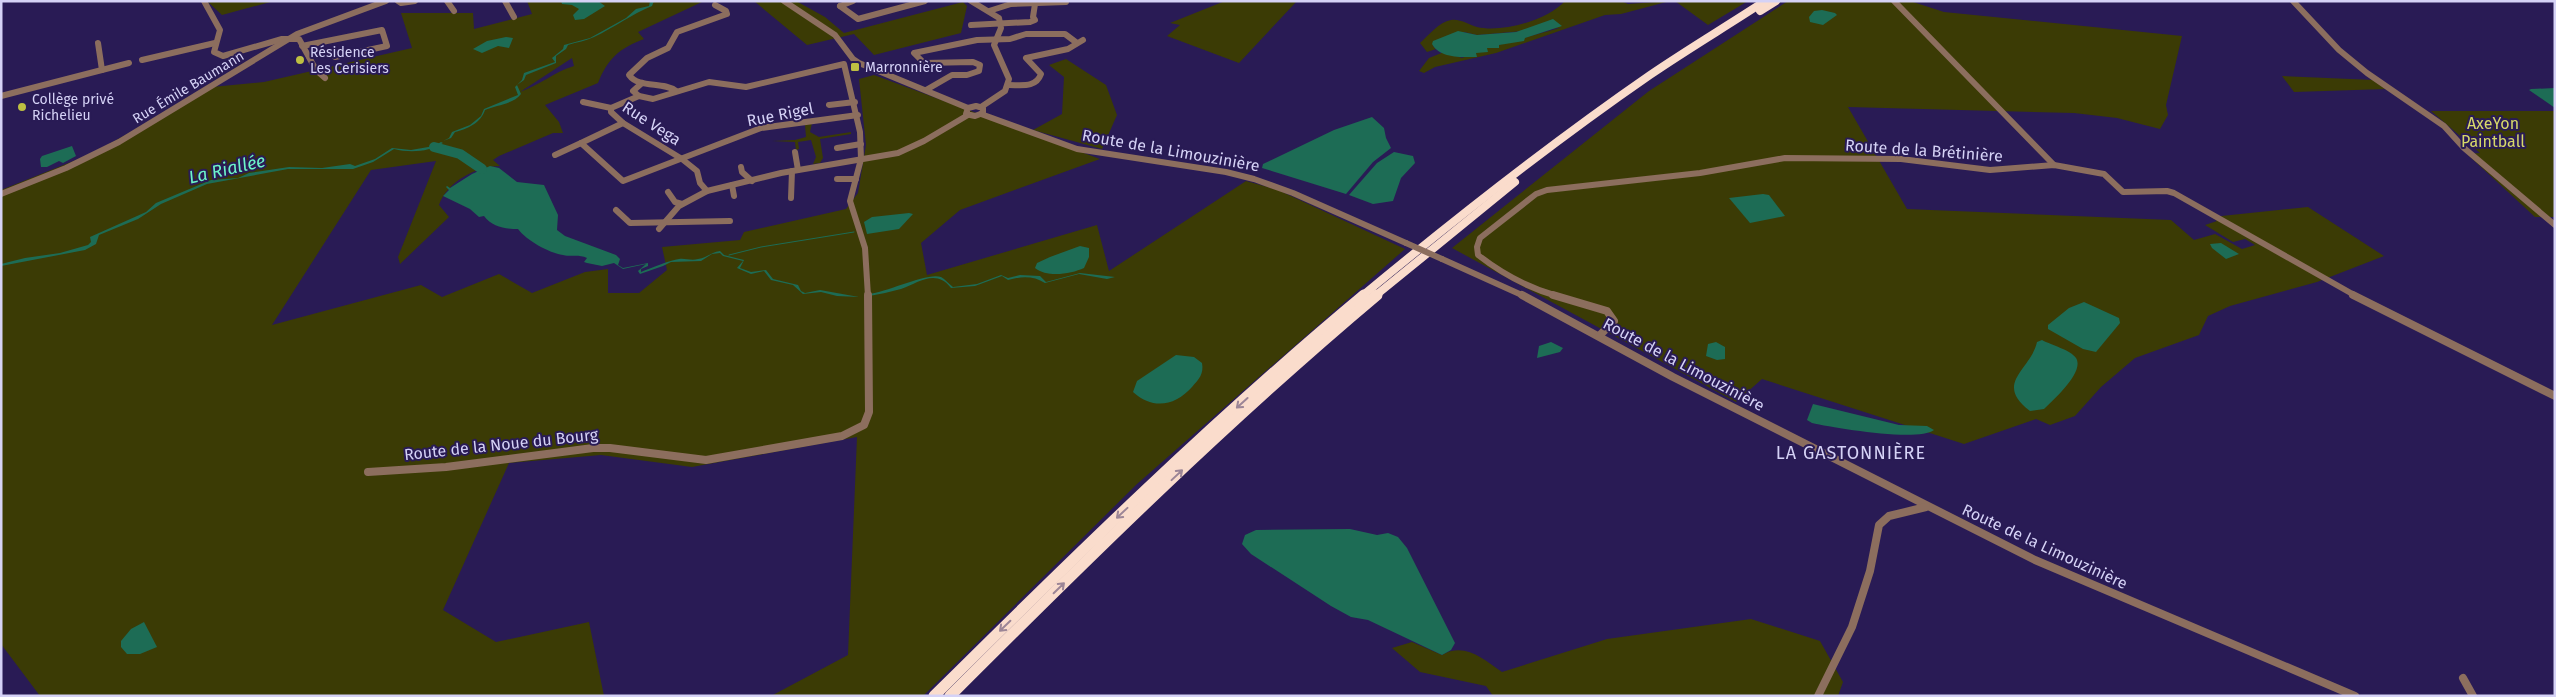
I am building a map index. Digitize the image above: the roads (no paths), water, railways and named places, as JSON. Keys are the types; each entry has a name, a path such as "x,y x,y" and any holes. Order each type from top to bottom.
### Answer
{"highway":[{"path":"934,696 1170,468 1384,279 1486,196 1582,124 1676,58 1766,1"},
{"path":"950,696 1190,462 1406,270 1493,199 1589,126 1683,61 1776,1"}],"street":[{"path":"204,1 219,27 220,36 215,43 214,52 223,56 291,38 299,39 316,70 326,78"},
{"path":"363,1 372,6"},
{"name":"Rue Émile Baumann","path":"1,194 111,146 291,38 316,26 386,1"},
{"path":"398,1 401,3 415,1"},
{"path":"447,1 454,11"},
{"path":"505,1 514,17"},
{"path":"784,1 835,35 853,59 859,63 926,90 968,112"},
{"path":"853,1 840,6 858,19 925,1"},
{"path":"895,1 901,6"},
{"path":"661,226 682,204 707,191 795,170 908,149 968,112 981,111 998,98 1009,85 1008,74 995,51 995,40 1002,23 1000,18 971,1"},
{"path":"1894,1 1916,21 2054,165"},
{"path":"2293,1 2339,50 2367,73 2444,126 2464,148 2555,225"},
{"path":"989,11 1011,4 1066,2"},
{"path":"971,24 1035,20 1033,17 1035,4"},
{"path":"676,91 668,85 642,83 629,77 629,75 647,58 668,48 677,32 724,17 726,11 715,5"},
{"path":"302,46 382,30 387,46 335,57"},
{"path":"926,90 952,75 967,75 979,71 980,65 973,62 924,63 914,52 977,40 995,40 1026,34 1065,34 1077,43"},
{"path":"1009,85 1035,84 1040,80 1041,74 1026,58 1068,50 1083,40"},
{"path":"98,43 102,70"},
{"path":"142,60 215,43"},
{"path":"1,96 128,63"},
{"path":"642,83 633,91 638,96 651,100 709,82 749,87 859,63"},
{"name":"Route de la Noue du Bourg","path":"368,472 446,467 593,448 610,448 706,460 856,431 864,425 869,412 867,353 868,286 865,248 850,201 861,159 861,144 858,115 844,65"},
{"path":"583,102 611,108 638,96"},
{"path":"833,102 855,102"},
{"name":"Rue Vega","path":"611,108 611,112 623,123 682,159 696,171 700,183 707,191"},
{"name":"Route de la Limouzinière","path":"981,111 1078,149 1226,172 1254,179 1299,196 1518,292 1681,382 2067,575 2355,696"},
{"name":"Rue Rigel","path":"581,143 621,180 682,159 761,128 858,115"},
{"path":"555,155 623,123"},
{"path":"837,148 861,144"},
{"path":"791,198 797,154 795,152"},
{"name":"Route de la Brétinière","path":"1599,336 1614,322 1611,314 1595,306 1554,297 1495,268 1478,255 1477,247 1480,238 1536,194 1546,190 1700,173 1762,161 1793,158 1901,159 1990,170 2054,165 2104,174 2123,192 2166,191 2174,193 2327,282 2555,396"},
{"path":"741,167 742,172 752,181"},
{"path":"837,179 856,179"},
{"path":"732,185 734,196"},
{"path":"668,192 675,202 682,204"},
{"path":"616,210 630,223 661,226 730,221"},
{"path":"1818,696 1852,627 1870,572 1880,525 1889,516 1926,506"},
{"path":"2463,678 2473,696"}],"waterway":[{"path":"434,147 460,154 482,169"},
{"path":"729,255 761,247 854,232"}],"place":[{"name":"Résidence Les Cerisiers","path":"300,60"},
{"name":"Marronnière","path":"855,67"},
{"name":"Collège privé Richelieu","path":"22,107"}],"district":[{"name":"LA GASTONNIÈRE","path":"1851,453"}],"park label":[{"name":"AxeYon Paintball","path":"2493,132"}],"water label":[{"name":"La Riallée","path":"227,169"}]}
